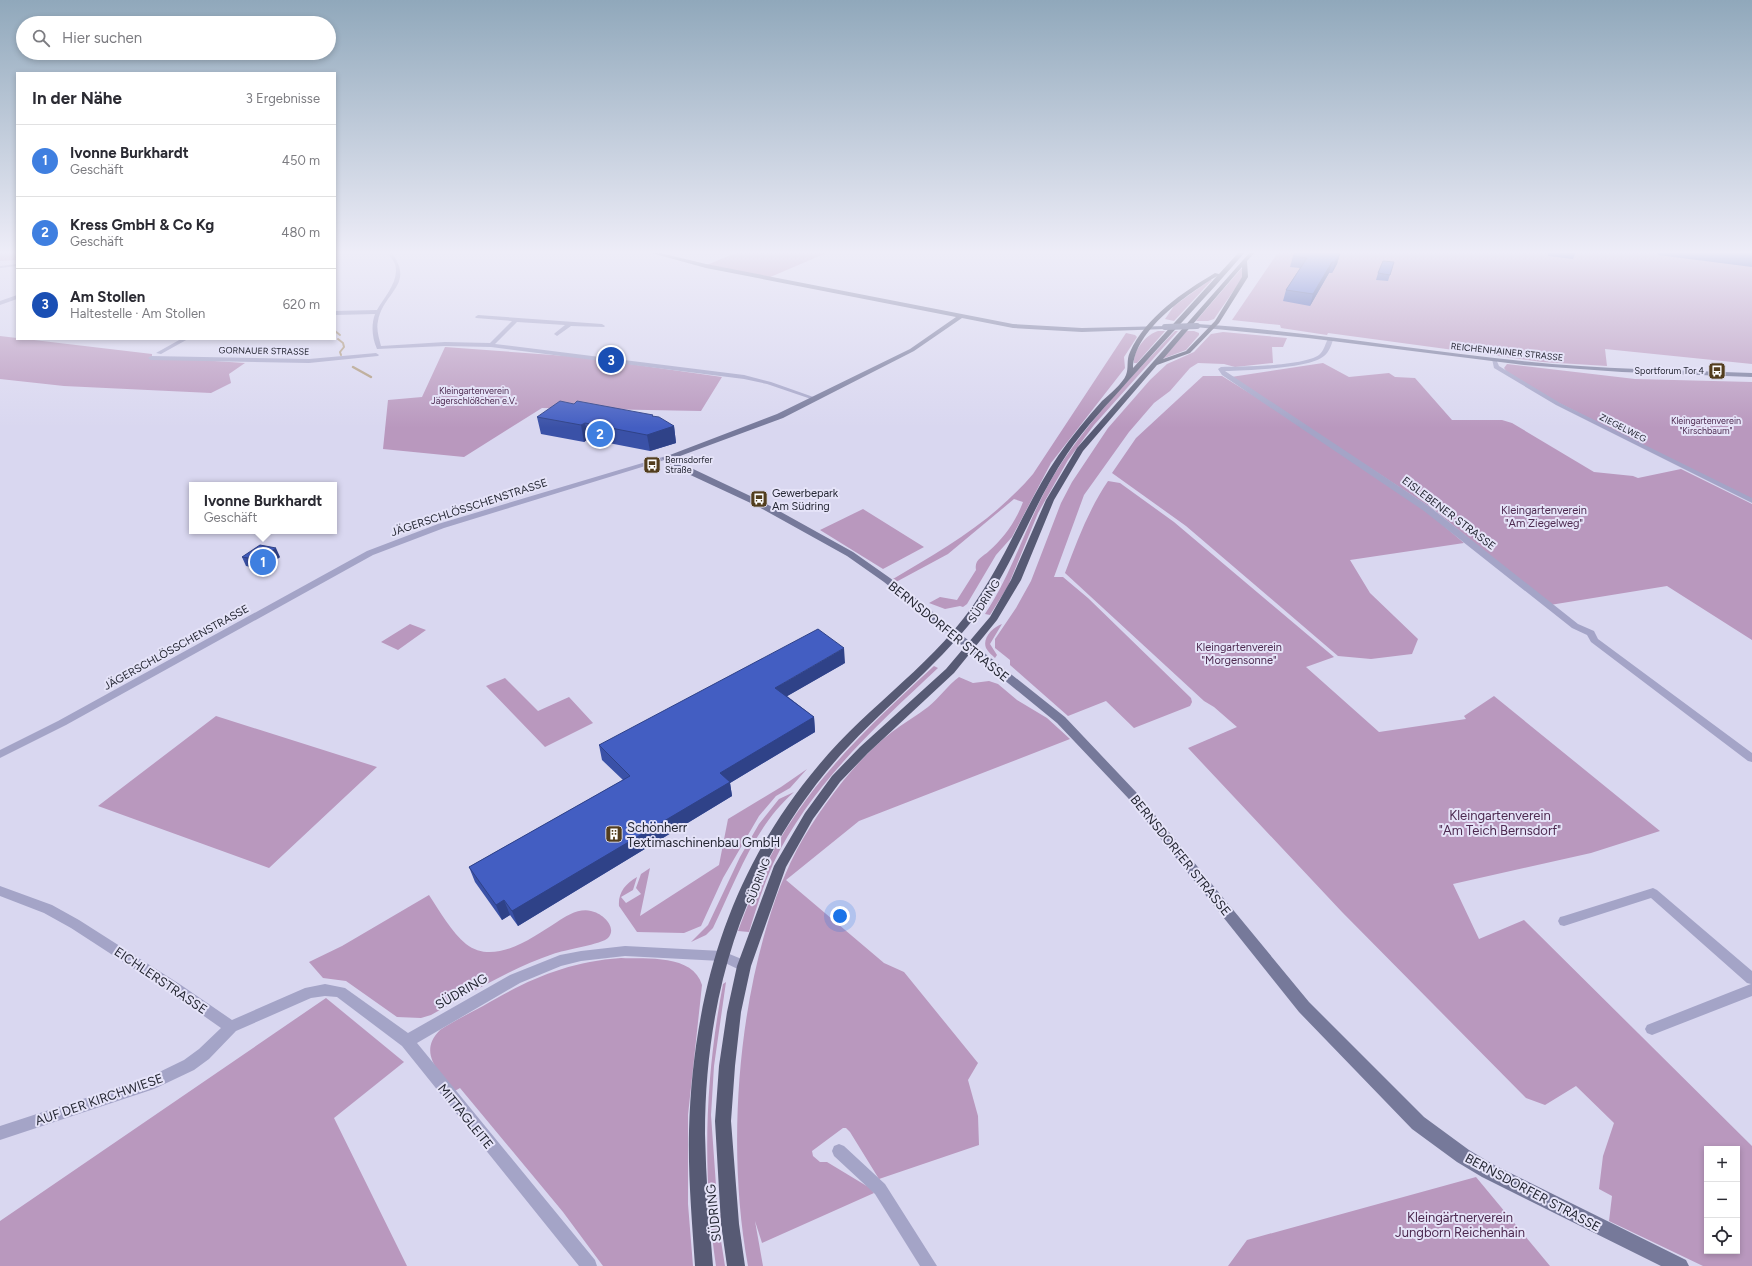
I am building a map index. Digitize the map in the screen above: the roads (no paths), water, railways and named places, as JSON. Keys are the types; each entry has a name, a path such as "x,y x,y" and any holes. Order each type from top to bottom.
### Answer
{"main road":[{"name":"REICHENHAINER STRASSE","path":"926,310 1013,326 1045,329 1087,330 1197,326 1261,330 1494,360 1578,368 1752,375"},
{"path":"1129,376 1132,355 1145,332 1152,327 1166,310"},
{"name":"SÜDRING","path":"704,1266 697,1173 698,1087 707,1018 722,956 732,920 748,884 782,821 804,791 844,744 930,662 955,635 985,595 1058,461 1084,426 1188,310"},
{"name":"SÜDRING","path":"736,1266 730,1224 723,1121 727,1066 734,1012 744,966 780,866 793,841 820,800 859,754 936,684 971,647 994,618 1009,594 1041,519 1066,470 1092,434 1200,310"},
{"path":"1152,365 1188,352 1216,322 1224,310"},
{"name":"JÄGERSCHLÖSSCHENSTRASSE","path":"666,458 780,416 816,399 924,343 960,317"},
{"name":"BERNSDORFER STRASSE","path":"666,458 672,463 766,507 850,554 887,580 1061,720 1137,801 1304,1007 1418,1123 1463,1156 1488,1171 1680,1266"}],"street":[{"path":"336,313 378,312 375,331 379,348 445,344 491,346 744,377 769,383 816,399"},
{"path":"478,317 569,325 602,326"},
{"path":"491,346 516,320"},
{"path":"557,334 569,325"},
{"path":"159,353 183,340"},
{"name":"EISLEBENER STRASSE","path":"1330,340 1323,355 1311,360 1239,369 1221,369 1225,375 1427,509 1575,626 1591,633 1594,640 1605,649 1752,758"},
{"name":"GORNAUER STRASSE","path":"151,358 309,361 376,355"},
{"name":"ZIEGELWEG","path":"1494,360 1496,367 1558,404 1752,501"},
{"name":"JÄGERSCHLÖSSCHENSTRASSE","path":"0,754 62,723 370,552 441,526 666,458"},
{"name":"EICHLERSTRASSE","path":"0,891 48,909 75,924 176,989 231,1027"},
{"path":"1564,921 1653,894 1752,979"},
{"name":"SÜDRING","path":"407,1041 515,979 560,962 582,956 625,951 722,956 744,966"},
{"name":"MITTAGLEITE","path":"231,1027 297,996 324,990 340,992 407,1041 589,1266"},
{"path":"1652,1029 1752,990"},
{"name":"AUF DER KIRCHWIESE","path":"0,1133 149,1084 170,1075 204,1054 231,1027"},
{"path":"839,1150 880,1188 929,1266"}],"waterway":[{"path":"336,332 340,335"},
{"path":"338,339 343,343 344,347 340,352 341,355"},
{"path":"353,367 371,377"}],"place":[{"name":"Am Stollen","path":"611,360"},
{"name":"Sportforum Tor 4","path":"1717,371"},
{"name":"Kress GmbH & Co Kg","path":"600,434"},
{"name":"Bernsdorfer Straße","path":"652,465"},
{"name":"Gewerbepark Am Südring","path":"759,499"},
{"name":"Ivonne Burkhardt","path":"263,562"},
{"name":"Schönherr Textimaschinenbau GmbH","path":"614,834"}],"park label":[{"name":"Kleingartenverein Jägerschlößchen e.V.","path":"474,396"},
{"name":"Kleingartenverein \"Kirschbaum\"","path":"1706,426"},
{"name":"Kleingartenverein \"Am Ziegelweg\"","path":"1544,516"},
{"name":"Kleingartenverein \"Morgensonne\"","path":"1239,653"},
{"name":"Kleingartenverein \"Am Teich Bernsdorf\"","path":"1500,822"},
{"name":"Kleingärtnerverein Jungborn Reichenhain","path":"1460,1224"}]}
